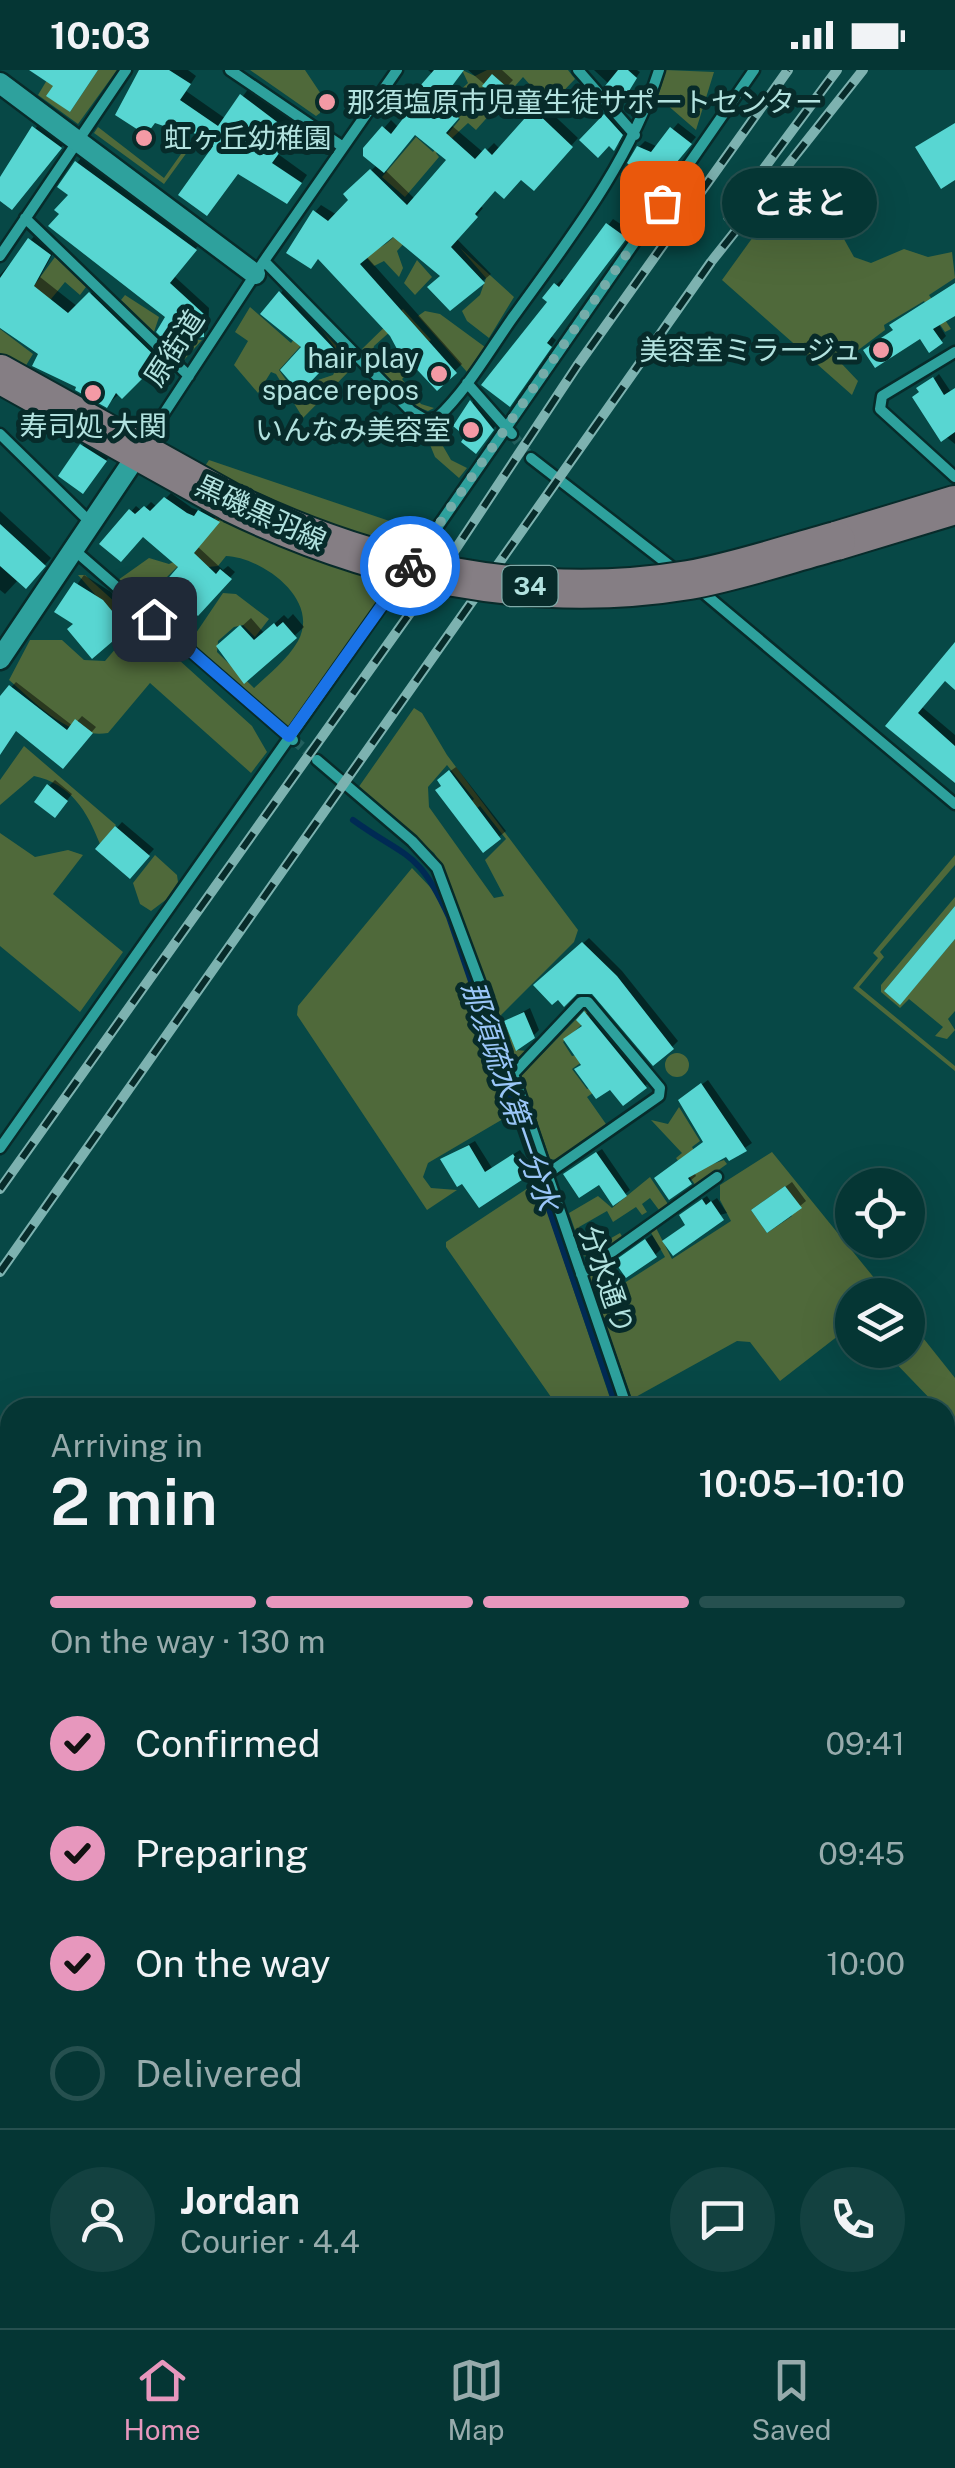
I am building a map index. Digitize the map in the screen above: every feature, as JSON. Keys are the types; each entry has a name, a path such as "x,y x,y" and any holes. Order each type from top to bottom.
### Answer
{"main road":[{"name":"黒磯黒羽線","path":"0,374 281,526 380,562 442,576 528,586 616,588 688,580 955,505"}],"street":[{"path":"0,256 126,70"},
{"path":"230,70 343,147"},
{"name":"原街道","path":"0,659 259,268 397,70"},
{"path":"578,70 635,135"},
{"path":"0,83 259,268 418,416 438,418 560,253 635,135 658,70"},
{"path":"0,1148 510,431 754,70"},
{"path":"25,218 189,376"},
{"path":"955,352 882,396 880,409 955,477"},
{"path":"467,383 510,431"},
{"path":"0,434 91,523"},
{"path":"531,458 710,598 955,804"},
{"path":"73,549 291,738"},
{"name":"分水通り","path":"317,760 412,841 437,868 513,1074 624,1398"},
{"path":"513,1074 581,1002 588,1002 660,1088 659,1096 547,1174"},
{"path":"581,1274 717,1176"}],"green space":[{"path":"53,70 70,112 98,70 117,70 78,124 38,95"},
{"path":"250,70 305,70 321,94 320,113 316,116"},
{"path":"462,70 475,76 487,70 568,70 575,79 549,106 523,77 476,130 468,123 436,153 439,157 405,197 382,177 416,137 433,152 460,119 445,104 468,83"},
{"path":"666,70 714,72 696,130 658,97"},
{"path":"167,126 193,144 164,184 94,133 98,127 164,178 181,154"},
{"path":"784,194 801,207 825,205 854,257 871,263 904,249 928,257 952,252 955,278 929,295 951,329 945,332 924,301 884,325 885,330 841,363 858,381 852,395 722,280"},
{"path":"407,223 415,231 397,251 403,268 399,277 384,261 374,266 357,247 379,247"},
{"path":"460,248 514,297 489,338 467,321 462,311 480,295 486,278"},
{"path":"55,257 86,287 80,295 65,282 47,304 30,291"},
{"path":"417,260 432,277 415,295 404,283"},
{"path":"125,295 159,317 154,332 121,300"},
{"path":"250,307 291,343 299,333 306,340 279,370 298,397 315,381 333,375 342,357 311,316 356,364 303,418 276,374 271,372 258,393 234,365 248,341 235,332"},
{"path":"403,309 431,340 406,362 411,370 402,379 421,404 434,408 428,411 415,406 381,370 384,367 391,372 403,361 402,321 374,346 371,359 362,349"},
{"path":"425,311 440,314 485,347 467,372 418,316"},
{"path":"0,329 33,354 25,367 0,353"},
{"path":"202,340 184,360 166,342"},
{"path":"424,430 436,434 451,460 467,468 459,478 435,457"},
{"path":"209,460 428,534 413,557 402,554 201,472"},
{"path":"219,513 394,580 288,727 197,647 196,633 223,593 236,594 269,619 255,637 243,625 234,627 218,641 217,652 254,688 289,654 303,625 295,596 284,583 240,558 226,556 218,566 189,569 179,565 155,589 155,597 188,626 190,634 182,637 118,580 149,558 169,564 178,560"},
{"path":"78,575 85,575 252,726 267,752 251,773 150,683 108,733 93,733 54,718 9,680 30,640 62,640 84,660 105,661 129,633"},
{"path":"414,708 422,713 447,755 578,930 574,942 501,1015 516,1050 527,1051 519,1057 513,1055 443,868 434,853 358,788","holes":["447,765 474,799 459,812 463,818 480,806 506,839 485,860 504,896 494,898 429,807 428,787"]},
{"path":"24,746 116,825 100,844 76,801 47,780 34,776 0,805 0,780"},
{"path":"0,833 35,857 68,850 83,855 53,894 123,952 80,1012 0,946"},
{"path":"155,855 177,875 178,882 167,899 151,911 140,904 133,883"},
{"path":"955,855 955,865 880,952 884,957 859,987 955,1066 955,1071 853,988 878,958 873,953"},
{"path":"412,868 433,890 447,918 520,1126 503,1119 428,1163 423,1177 431,1188 457,1190 427,1210 297,1015 298,1006"},
{"path":"955,897 955,906 884,991 900,1004 955,939 955,1011 948,1019 955,1030 947,1039 935,1036 943,1027 909,999 900,1008 881,992 881,985"},
{"path":"585,1010 590,1017 563,1042 572,1056 596,1052 572,1069 587,1089 613,1079 587,1097 606,1124 557,1160 550,1159 521,1076"},
{"path":"677,1053 686,1056 686,1074 677,1077 668,1074 665,1065 668,1056"},
{"path":"679,1107 700,1141 692,1147 704,1167 724,1160 727,1164 696,1186 676,1158 682,1153 651,1120 668,1124"},
{"path":"772,1152 835,1230 835,1258 858,1258 874,1278 835,1278 835,1338 780,1381 750,1342 737,1341 632,1398 588,1274 599,1265 598,1286 604,1296 665,1257 650,1231 655,1226 672,1259 731,1221 720,1200 720,1185","holes":["785,1186 793,1197 784,1204 792,1216 767,1233 751,1210"]},
{"path":"650,1177 668,1204 659,1210 650,1198 642,1204 647,1212 642,1215 636,1207 613,1222 607,1211 579,1227 590,1250 620,1233 623,1238 590,1258 584,1256 569,1213 598,1196 612,1208"},
{"path":"531,1186 540,1190 610,1398 552,1398 446,1242"},
{"path":"925,1340 955,1378 955,1398 929,1398 900,1368 925,1368"}],"building":[{"path":"29,70 98,70 70,112 46,96 53,86"},
{"path":"139,70 169,70 191,84 180,100 218,126 240,94 293,134 272,163 302,183 287,204 238,174 207,216 178,195 213,146 179,123 175,130 155,123 146,135 115,115"},
{"path":"434,70 464,70 440,102 459,118 446,133 475,159 485,148 492,155 533,109 573,147 534,191 521,180 504,199 495,191 475,214 478,217 451,247 485,283 450,311 427,287 440,276 393,237 360,264 457,373 437,391 408,360 404,363 394,352 397,349 390,336 318,259 311,269 286,253 313,210 328,221 348,200 343,194 370,169 407,205 446,160 415,135 384,173 363,156 363,148 382,126 391,134 412,107 406,102"},
{"path":"618,70 628,70 637,78 623,101 605,86"},
{"path":"492,74 508,88 498,99 482,86"},
{"path":"604,114 623,135 614,151 609,146 598,158 579,140"},
{"path":"955,123 955,180 941,189 915,147"},
{"path":"32,126 62,148 12,210 0,201 0,177"},
{"path":"670,127 692,144 651,193 631,174 635,170 627,163 637,146 651,152"},
{"path":"75,161 197,250 170,283 204,314 204,337 165,341 156,332 165,317 48,226 59,214 54,210 68,195 57,187"},
{"path":"606,223 627,238 547,343 552,347 510,407 481,385 547,302 542,298 554,283 559,287"},
{"path":"28,238 51,255 34,286 68,313 89,292 160,361 122,399 116,393 107,408 75,390 76,387 32,366 38,354 0,328 0,278"},
{"path":"955,283 955,316 933,329 943,343 929,353 920,339 875,368 863,350 893,330 889,325"},
{"path":"279,291 338,353 300,393 280,370 301,347 260,314"},
{"path":"933,377 944,395 955,388 955,432 941,442 912,397 919,392 916,388"},
{"path":"470,400 494,430 476,454 461,442 465,436 453,426"},
{"path":"80,444 107,461 83,494 58,476"},
{"path":"164,497 187,513 194,516 198,510 220,522 194,553 216,574 220,569 232,579 198,616 164,583 178,567 143,537 121,562 99,544 129,509 135,514 144,506 150,511"},
{"path":"0,524 46,566 26,589 0,566"},
{"path":"74,582 103,600 127,629 92,659 67,629 73,624 54,612"},
{"path":"283,622 297,638 244,684 216,646 240,625 254,640 274,623 277,627"},
{"path":"955,642 955,690 945,681 918,713 955,746 955,783 885,726"},
{"path":"9,685 67,730 75,719 93,733 63,769 16,731 0,755 0,696"},
{"path":"449,770 501,839 483,853 435,790 441,786 437,780"},
{"path":"47,784 68,801 55,818 34,802"},
{"path":"115,826 150,856 130,879 95,849"},
{"path":"955,906 955,939 900,1005 884,991"},
{"path":"582,942 617,976 674,1049 653,1066 592,994 577,994 564,1007 558,1000 552,1005 533,985"},
{"path":"584,1011 647,1088 623,1106 610,1090 596,1099 574,1069 581,1065 563,1039 582,1026 576,1020"},
{"path":"524,1012 535,1038 516,1051 504,1021"},
{"path":"701,1083 747,1151 729,1161 726,1157 688,1178 692,1184 669,1200 654,1178 703,1142 678,1100"},
{"path":"469,1145 485,1172 513,1154 528,1176 479,1208 462,1184 457,1187 440,1159"},
{"path":"596,1152 627,1196 613,1206 599,1185 579,1198 563,1174"},
{"path":"785,1186 802,1208 767,1233 751,1210"},
{"path":"702,1199 706,1205 711,1201 724,1220 673,1256 662,1241 685,1225 679,1215"},
{"path":"645,1239 657,1257 626,1278 614,1261"}],"waterway":[{"name":"那須疏水第一分水","path":"353,820 419,867 449,917 614,1398"}],"tunnel":[{"path":"512,434 531,458"},
{"path":"294,740 317,760"}],"railway":[{"path":"0,1189 457,547 577,366 788,70"},
{"path":"728,217 837,70"},
{"path":"0,1272 711,262 863,70"}],"way so far":[{"path":"410,566 662,203"}],"place":[{"name":"那須塩原市児童生徒サポートセンター","path":"327,102"},
{"name":"虹ヶ丘幼稚園","path":"144,138"},
{"name":"とまと","path":"662,203"},
{"name":"美容室ミラージュ","path":"881,350"},
{"name":"hair play space repos","path":"439,374"},
{"name":"寿司処 大関","path":"93,393"},
{"name":"いんなみ美容室","path":"471,430"}],"route":[{"path":"154,619 289,736 410,566"}]}
